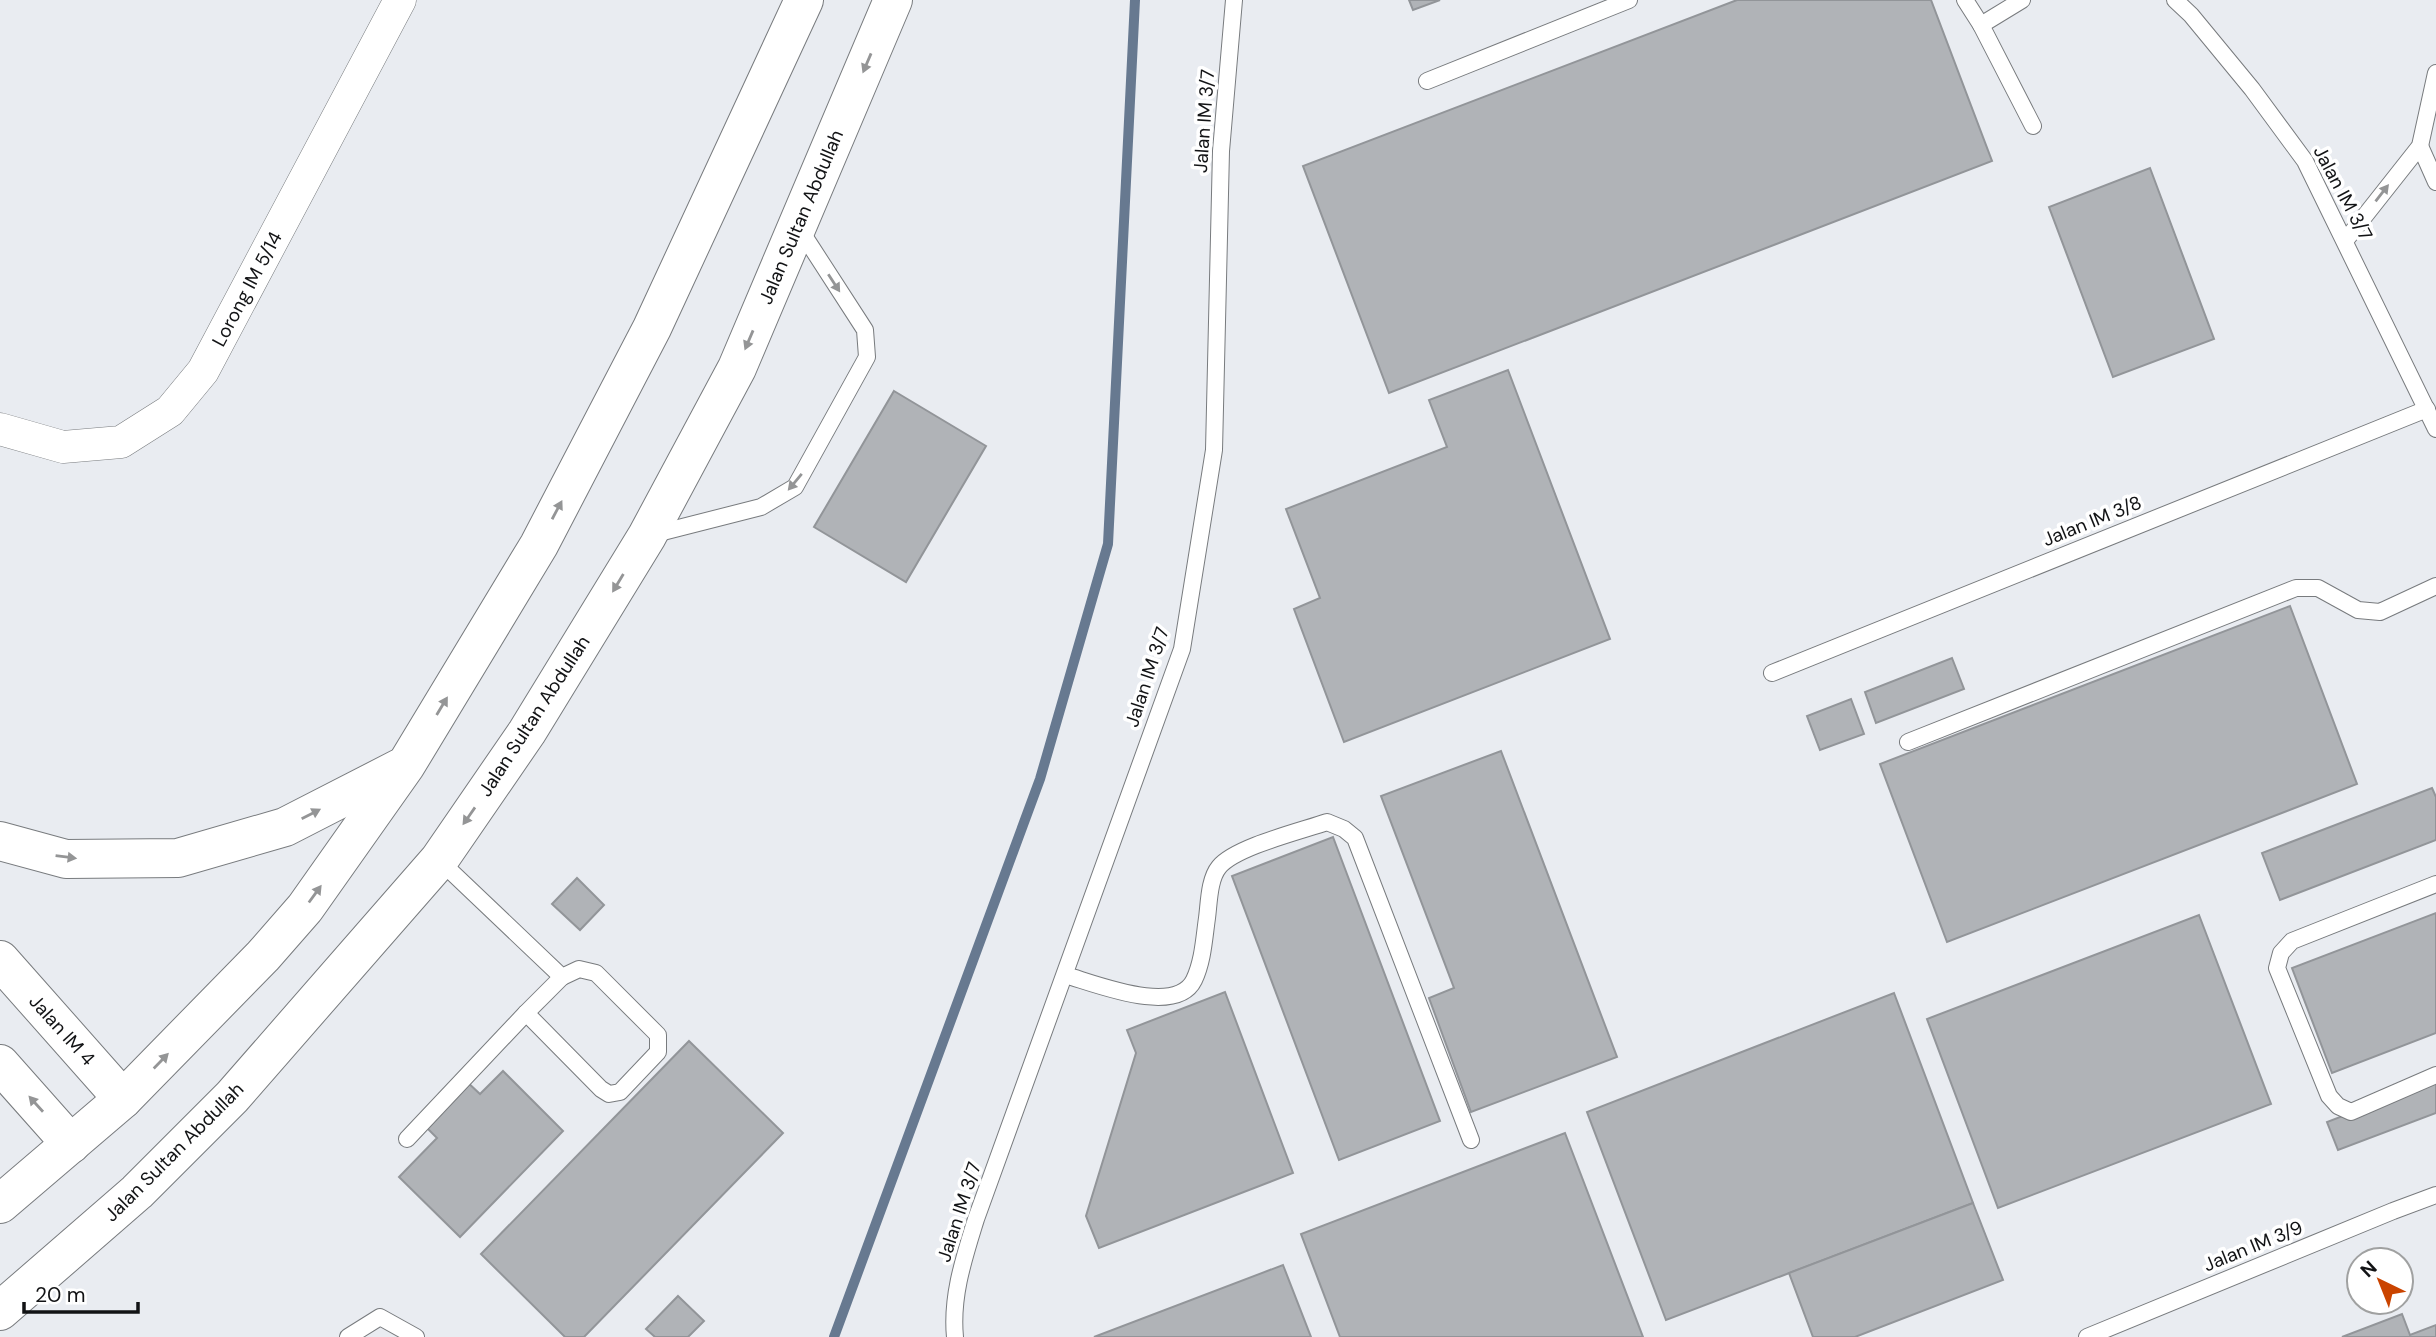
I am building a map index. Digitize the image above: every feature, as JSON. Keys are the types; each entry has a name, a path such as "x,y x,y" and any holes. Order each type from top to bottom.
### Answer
{"main road":[{"path":"0,1204 124,1100 263,956 296,917 406,765 539,545 652,328 804,0"},
{"name":"Jalan Sultan Abdullah","path":"0,1311 137,1192 232,1097 439,860 527,733 646,536 737,368 893,0"},
{"path":"0,841 66,859 178,858 285,827 406,765"},
{"name":"Jalan IM 4","path":"0,960 124,1100"},
{"path":"0,1064 71,1144"}],"street":[{"name":"Lorong IM 5/14","path":"0,429 63,447 121,442 170,411 204,371 397,1"}],"lane":[{"name":"Jalan IM 3/7","path":"955,1337 953,1316 960,1270 968,1245 1182,649 1214,450 1221,151 1234,0"},
{"path":"1427,81 1629,0"},
{"path":"1965,0 2033,126"},
{"path":"1980,24 2022,0"},
{"name":"Jalan IM 3/7","path":"2175,0 2191,15 2252,89 2305,161 2436,429"},
{"path":"2345,240 2420,146 2436,73"},
{"path":"2420,146 2436,182"},
{"path":"646,536 761,507 795,487 867,357 864,330 797,226"},
{"name":"Jalan IM 3/8","path":"1772,673 2427,409"},
{"path":"1908,742 2296,587 2318,588 2358,610 2380,612 2436,586"},
{"path":"1065,975 1139,996 1170,998 1183,992 1193,983 1202,956 1210,894 1218,867 1235,853 1326,822 1344,829 1355,838 1471,1140"},
{"path":"439,860 562,977"},
{"path":"2436,884 2292,941 2281,953 2277,968 2329,1096 2338,1106 2351,1112 2436,1075"},
{"path":"407,1139 527,1013 562,977 579,968 596,973 658,1035 659,1052 620,1092 609,1094 527,1013"},
{"name":"Jalan IM 3/9","path":"2093,1336 2436,1195"},
{"path":"348,1337 380,1317 416,1337"}],"building":[{"path":"1409,0 1440,0 1413,10"},
{"path":"1737,0 1931,0 1992,161 1389,393 1303,166"},
{"path":"2150,168 2214,339 2113,377 2049,207"},
{"path":"1508,370 1610,639 1344,742 1294,609 1320,598 1286,509 1447,447 1429,400"},
{"path":"894,391 986,446 906,582 814,527"},
{"path":"2290,606 2357,784 1947,942 1880,764"},
{"path":"1952,658 1964,689 1876,723 1865,692"},
{"path":"1851,699 1864,734 1820,750 1807,716"},
{"path":"1501,751 1617,1057 1471,1112 1429,998 1454,988 1381,796"},
{"path":"2432,788 2436,797 2436,840 2280,900 2262,853"},
{"path":"1333,837 1440,1121 1339,1160 1232,876"},
{"path":"577,878 604,905 580,930 552,904"},
{"path":"2436,913 2436,1033 2332,1073 2292,968"},
{"path":"2199,915 2271,1104 1998,1208 1927,1019"},
{"path":"1225,992 1293,1173 1099,1248 1086,1216 1136,1053 1127,1030"},
{"path":"1894,993 1973,1203 1666,1320 1587,1112"},
{"path":"689,1041 783,1133 584,1337 565,1337 481,1254"},
{"path":"503,1071 563,1131 460,1237 399,1177 437,1138 423,1124 465,1080 480,1094"},
{"path":"2436,1080 2436,1113 2338,1150 2327,1122"},
{"path":"1565,1133 1643,1337 1340,1337 1301,1234"},
{"path":"1973,1203 2003,1280 1855,1337 1813,1337 1789,1273"},
{"path":"1283,1265 1311,1337 1094,1337"},
{"path":"678,1296 704,1321 688,1337 655,1337 646,1329"},
{"path":"2397,1316 2403,1316 2410,1335 2436,1325 2436,1337 2342,1337"}],"waterway":[{"path":"834,1337 1040,779 1108,544 1135,0"}]}
